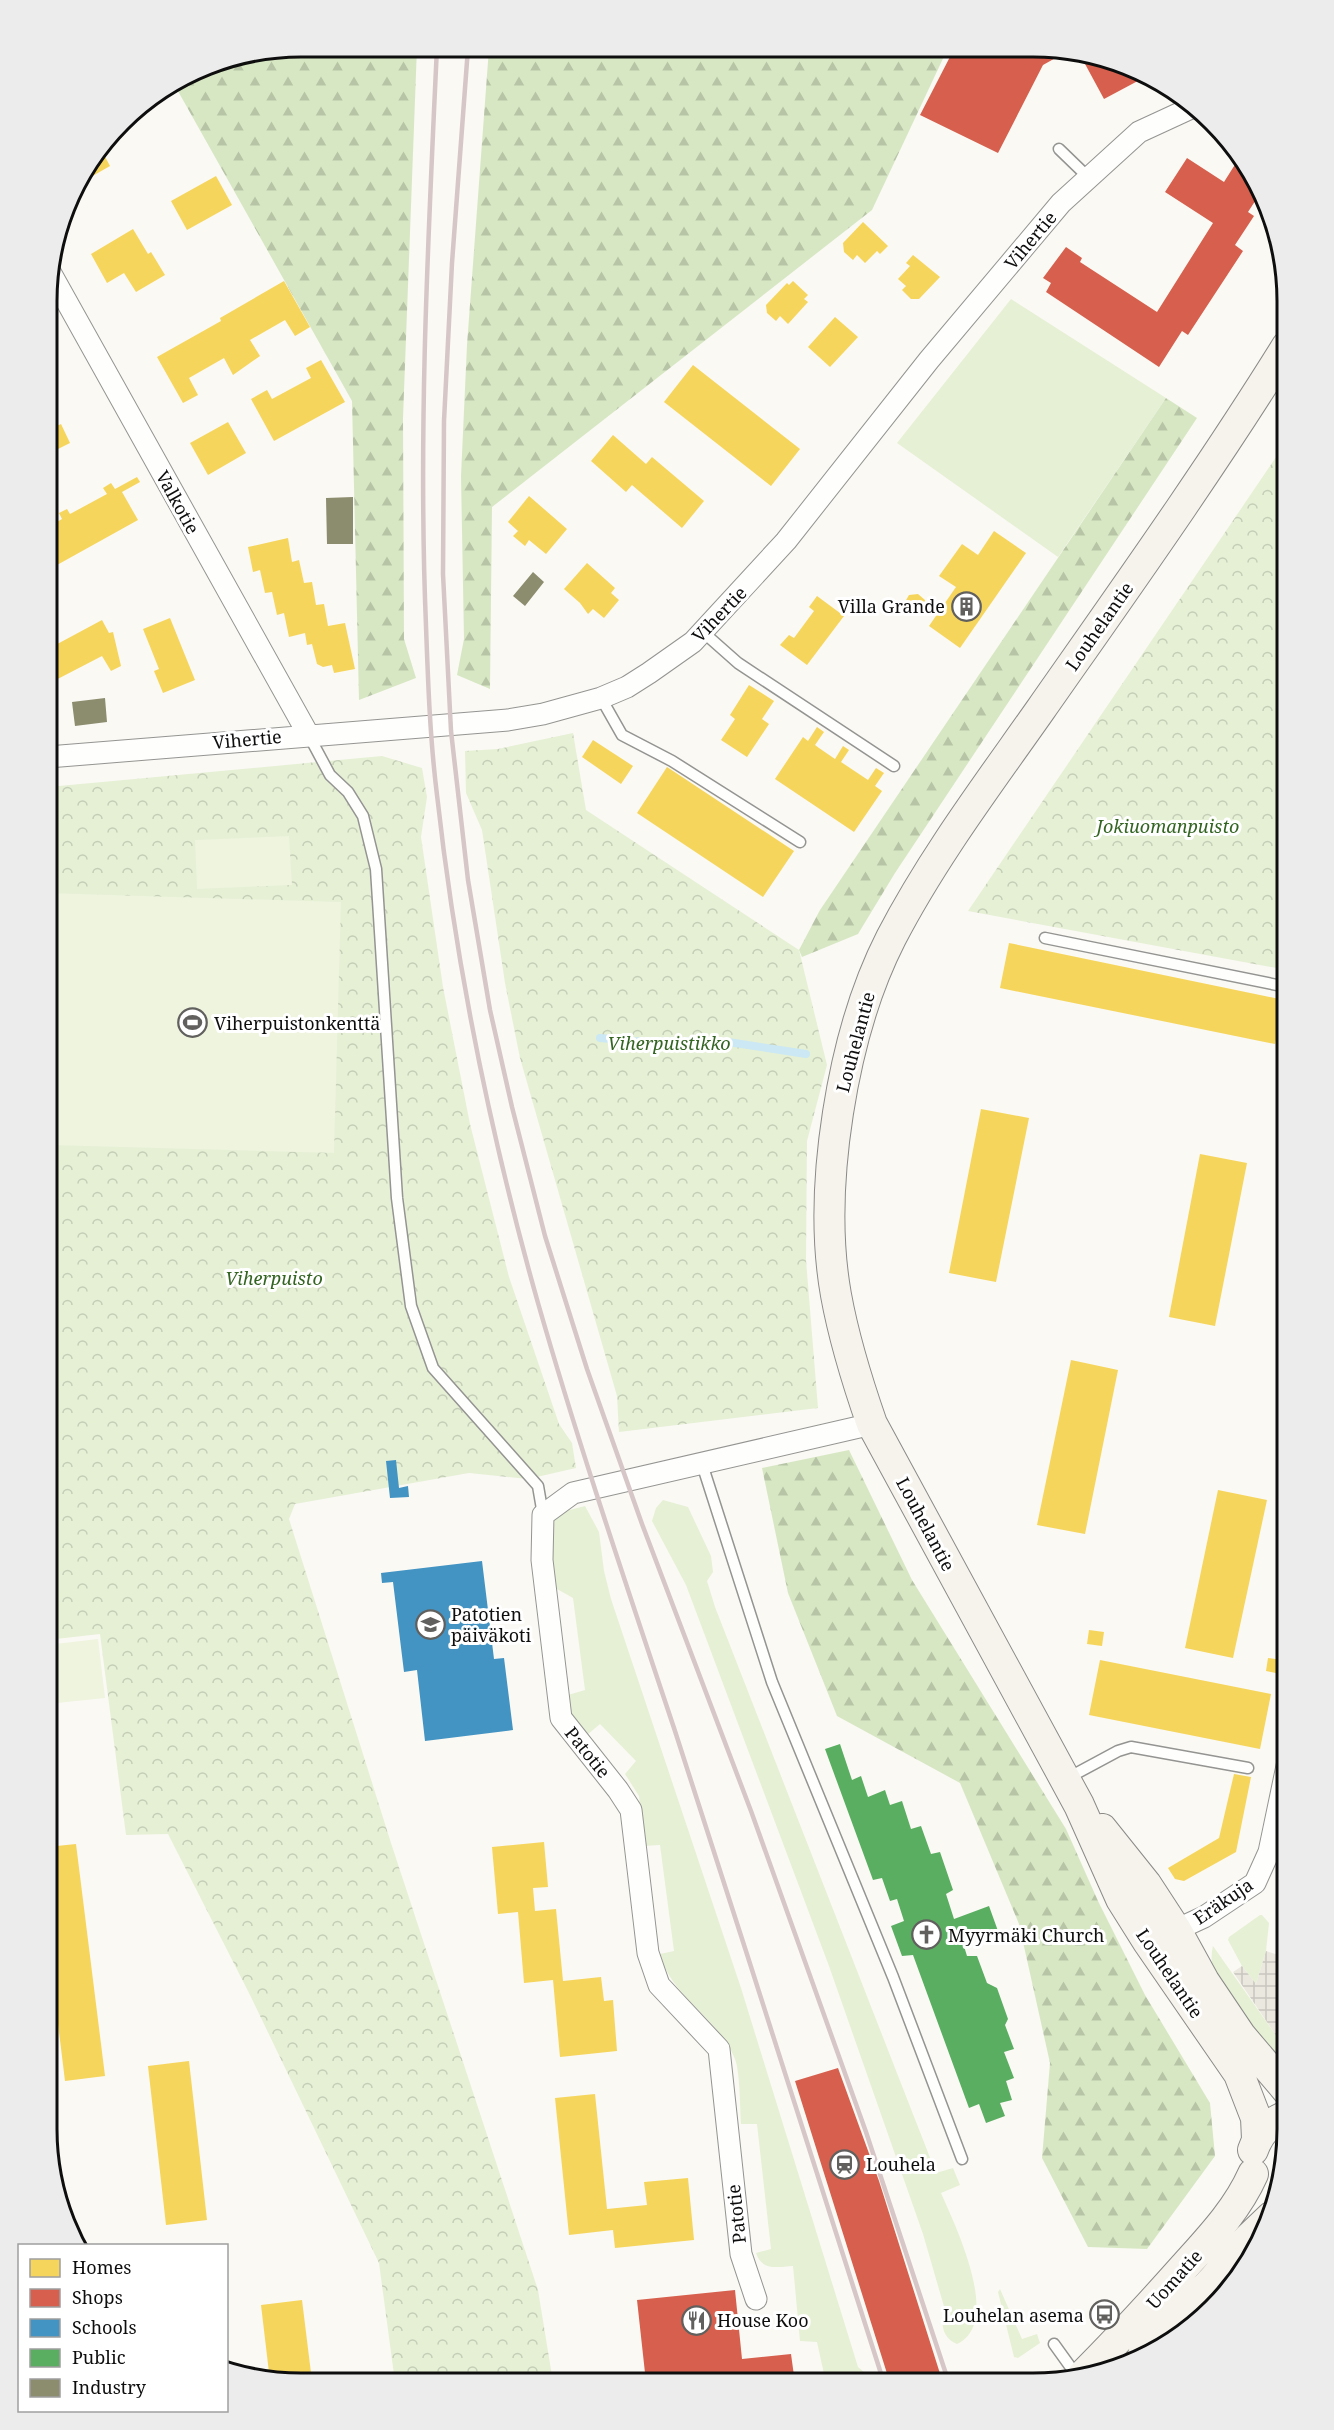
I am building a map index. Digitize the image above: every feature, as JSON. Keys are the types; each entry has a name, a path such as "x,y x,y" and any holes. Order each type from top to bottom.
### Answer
{"main road":[{"name":"Louhelantie","path":"1253,2174 1252,2155 1257,2139 1256,2118 1239,2074 1121,1899 1072,1792 872,1424 850,1361 836,1294 831,1251 833,1162 838,1111 858,1020 870,985 890,940 909,904 963,820 1234,433 1277,362"},
{"name":"Louhelantie","path":"1072,1792 1146,1884 1176,1930 1204,1981 1241,2036 1277,2078"},
{"path":"1257,2139 1269,2125 1277,2121"},
{"path":"1253,2174 1257,2185 1268,2196"},
{"name":"Uomatie","path":"1093,2366 1125,2334 1227,2219 1245,2192 1253,2174"},
{"name":"Uomatie","path":"1160,2337 1253,2234"}],"street":[{"name":"Vihertie","path":"57,756 308,734 508,720 543,714 601,698 627,687 703,632 786,541 929,360 1061,203 1139,132 1186,110"},
{"name":"Valkotie","path":"58,286 308,734"},
{"path":"543,1515 573,1493 872,1424"},
{"name":"Patotie","path":"543,1515 542,1560 561,1718 631,1810 648,1953 659,1985 719,2049 741,2254 756,2299"},
{"name":"Eräkuja","path":"1148,1942 1204,1917 1255,1883 1269,1852 1277,1814"}],"lane":[{"path":"1059,149 1089,178"},
{"path":"703,632 738,663 894,766"},
{"path":"601,698 622,735 672,761 800,843"},
{"path":"308,734 330,776 348,792 363,816 376,869 397,1198 411,1306 433,1368 538,1486 543,1515"},
{"path":"1045,938 1277,985"},
{"path":"702,1464 772,1682 893,1977 962,2159"},
{"path":"1072,1792 1118,1751 1131,1747 1248,1768"},
{"path":"1054,2344 1072,2370"}],"green space":[{"path":"417,57 403,418 404,639 416,678 359,700 352,401 178,91 193,82 238,65 269,59"},
{"path":"488,57 944,57 872,210 492,507 490,689 457,675 464,639 461,476 467,345"},
{"path":"1011,299 1166,398 1058,557 897,443"},
{"path":"1166,398 1197,418 895,873 858,934 802,957 799,950 820,910"},
{"name":"Jokiuomanpuisto","path":"1277,456 1277,968 968,911"},
{"name":"Viherpuistikko","path":"573,733 586,810 799,950 827,1065 807,1141 806,1260 818,1408 619,1432 617,1396 520,1058 505,983 482,830 466,793 465,751 498,749"},
{"name":"Viherpuisto","path":"382,756 422,768 427,797 421,837 443,987 470,1124 509,1277 559,1424 572,1443 576,1468 528,1479 469,1473 295,1504 289,1519 391,1843 538,2290 552,2373 394,2373 379,2263 250,1995 168,1834 126,1835 100,1634 57,1639 57,786"},
{"path":"289,836 292,885 197,889 195,840"},
{"name":"Viherpuistonkenttä","path":"57,893 341,902 334,1153 57,1145"},
{"path":"849,1450 912,1580 1066,1829 1098,1901 1145,1995 1210,2103 1215,2156 1147,2249 1088,2247 1042,2158 1050,2063 1019,1924 960,1783 837,1716 788,1593 762,1468"},
{"path":"663,1500 688,1507 711,1556 713,1572 707,1581 715,1607 936,2173 953,2168 960,2185 941,2193 964,2249 976,2295 976,2316 970,2333 957,2344 945,2334 943,2320 945,2310 923,2234 829,1966 686,1585 652,1521 656,1508"},
{"path":"585,1506 599,1532 604,1571 611,1599 741,1988 858,2367 865,2373 824,2373 817,2342 800,2341 793,2266 771,2267 762,2263 756,2253 771,2249 757,2124 741,2124 737,2065 728,2044 674,1983 660,1954 674,1951 660,1845 644,1846 639,1796 625,1774 636,1761 600,1724 587,1735 573,1720 568,1695 585,1690 573,1598 557,1589 552,1560 552,1531 558,1513"},
{"path":"98,1639 105,1698 57,1703 57,1644"},
{"path":"1260,1915 1269,1923 1266,1951 1256,1984 1242,1966 1228,1940"},
{"path":"1213,1946 1275,2034 1277,2054 1274,2056 1231,2006 1215,1976 1212,1961"},
{"path":"1000,2289 1022,2339 1037,2334 1040,2343 1018,2358 1014,2357 998,2292"}],"shaded area":[{"path":"1266,1951 1277,1955 1277,2038 1233,1972 1242,1966 1256,1984"}],"building: Homes":[{"path":"104,156 110,166 91,177"},
{"path":"216,176 232,205 187,230 171,201"},
{"path":"863,222 888,246 880,254 877,251 865,263 857,255 853,260 844,252 843,243"},
{"path":"133,229 148,254 151,252 165,275 136,292 124,273 107,283 91,254"},
{"path":"913,255 940,277 919,299 911,299 902,290 906,286 898,279 910,266 906,263"},
{"path":"284,281 310,327 295,336 285,320 250,340 260,356 233,375 224,358 189,378 198,395 183,403 157,357 221,321 220,318"},
{"path":"793,281 808,295 804,299 808,302 788,324 780,316 776,321 767,313 766,305 787,283 789,285"},
{"path":"835,317 858,337 830,367 808,347"},
{"path":"321,360 345,402 274,441 251,399 267,390 272,399 311,378 306,368"},
{"path":"693,365 800,449 771,486 664,402"},
{"path":"228,422 246,453 208,475 190,443"},
{"path":"61,424 70,443 57,450 57,426"},
{"path":"613,435 646,464 652,457 704,501 682,528 632,485 626,492 591,461"},
{"path":"137,477 140,482 122,492 138,520 57,565 57,522 62,519 59,513 67,509 70,514 107,494 103,488 111,483 115,489"},
{"path":"529,496 567,529 546,554 529,540 525,546 513,536 518,531 508,522"},
{"name":"Villa Grande","path":"994,531 1026,553 960,648 929,626 956,587 939,576 962,544 978,555"},
{"path":"288,538 292,562 299,560 304,583 312,582 316,605 324,604 328,626 345,623 355,669 334,673 332,665 323,667 317,664 312,644 307,645 305,633 289,637 284,613 277,615 272,592 265,593 260,570 253,572 248,547"},
{"path":"587,563 615,588 611,593 619,600 604,618 593,609 588,614 580,603 564,589"},
{"path":"918,594 925,600 924,609 916,613 908,611 905,602 909,595"},
{"path":"817,596 844,616 807,665 780,645 789,635 794,638 814,611 809,607"},
{"path":"170,618 195,680 163,693 154,671 159,669 143,629"},
{"path":"102,620 109,633 113,632 121,666 111,671 102,656 57,679 57,644"},
{"path":"749,685 774,701 762,719 769,724 747,757 721,740 735,719 730,715"},
{"path":"817,727 824,732 815,745 835,759 843,746 849,750 841,762 868,780 876,768 884,773 875,786 882,791 854,832 775,779 803,737 808,741"},
{"path":"593,740 633,766 621,784 582,757"},
{"path":"667,767 794,851 763,897 637,813"},
{"path":"1009,943 1277,999 1277,1034 1275,1044 1000,988"},
{"path":"981,1109 1029,1118 996,1282 949,1273"},
{"path":"1200,1154 1247,1163 1215,1326 1169,1317"},
{"path":"1071,1360 1118,1370 1085,1534 1037,1525"},
{"path":"1218,1490 1267,1500 1233,1658 1185,1648"},
{"path":"1089,1630 1104,1632 1102,1646 1087,1644"},
{"path":"1268,1658 1277,1659 1277,1673 1266,1671"},
{"path":"1100,1660 1271,1694 1260,1749 1089,1715"},
{"path":"1234,1774 1251,1777 1236,1852 1184,1881 1175,1879 1168,1868 1219,1838"},
{"path":"544,1842 548,1887 533,1888 535,1911 556,1909 563,1981 601,1977 604,2001 613,2000 617,2051 560,2057 553,1980 524,1983 518,1912 498,1914 492,1847"},
{"path":"76,1844 105,2076 65,2081 57,2016 57,1846"},
{"path":"189,2061 207,2220 166,2225 148,2066"},
{"path":"595,2094 607,2209 647,2205 644,2182 688,2178 694,2240 615,2248 613,2230 569,2235 555,2098"},
{"path":"302,2300 311,2373 269,2371 261,2305"}],"building: Shops":[{"path":"950,57 1055,58 1043,65 998,153 920,115"},
{"path":"1084,63 1138,81 1104,99"},
{"path":"1187,158 1224,182 1235,164 1255,201 1248,212 1254,216 1235,245 1243,251 1188,335 1182,331 1159,367 1046,292 1051,283 1043,278 1066,247 1082,258 1080,262 1157,312 1213,223 1165,192"},
{"path":"838,2068 879,2181 940,2373 887,2373 795,2081"},
{"path":"735,2290 742,2359 791,2354 794,2373 645,2373 637,2300"}],"building: Schools":[{"path":"396,1460 399,1488 408,1486 409,1497 390,1498 386,1461"},
{"path":"482,1561 494,1659 504,1658 513,1730 425,1741 417,1670 404,1672 393,1582 382,1583 381,1573"}],"building: Public":[{"name":"Myyrmäki Church","path":"840,1744 852,1780 861,1776 868,1797 885,1790 890,1805 902,1801 911,1829 921,1826 931,1854 940,1852 953,1890 946,1894 954,1919 989,1906 998,1931 963,1943 967,1956 977,1956 987,1983 997,1988 1008,2019 1005,2025 1014,2049 1004,2052 1014,2078 1006,2081 1012,2100 1000,2103 1005,2116 986,2123 979,2104 969,2108 913,1955 902,1956 891,1926 904,1921 897,1899 890,1901 882,1878 873,1880 825,1749"}],"building: Industry":[{"path":"353,497 353,544 327,544 326,498"},
{"path":"533,572 544,582 525,606 513,596"},
{"path":"105,698 107,722 75,726 72,702"}],"waterway":[{"path":"600,1038 632,1041 728,1042 806,1054"}],"railway":[{"path":"437,57 427,264 424,409 424,554 428,668 433,753 445,859 477,1051 521,1241 570,1410 701,1810 881,2373"},
{"path":"467,57 452,263 444,421 443,574 451,731 468,880 490,1010 545,1236 587,1369 642,1524 751,1811 866,2132 946,2373"}],"place":[{"name":"Villa Grande","path":"966,606"},
{"name":"Viherpuistonkenttä","path":"193,1023"},
{"name":"Patotien päiväkoti","path":"430,1624"},
{"name":"Myyrmäki Church","path":"927,1935"},
{"name":"Louhela","path":"845,2164"},
{"name":"Louhelan asema","path":"1105,2315"},
{"name":"House Koo","path":"696,2320"}]}
